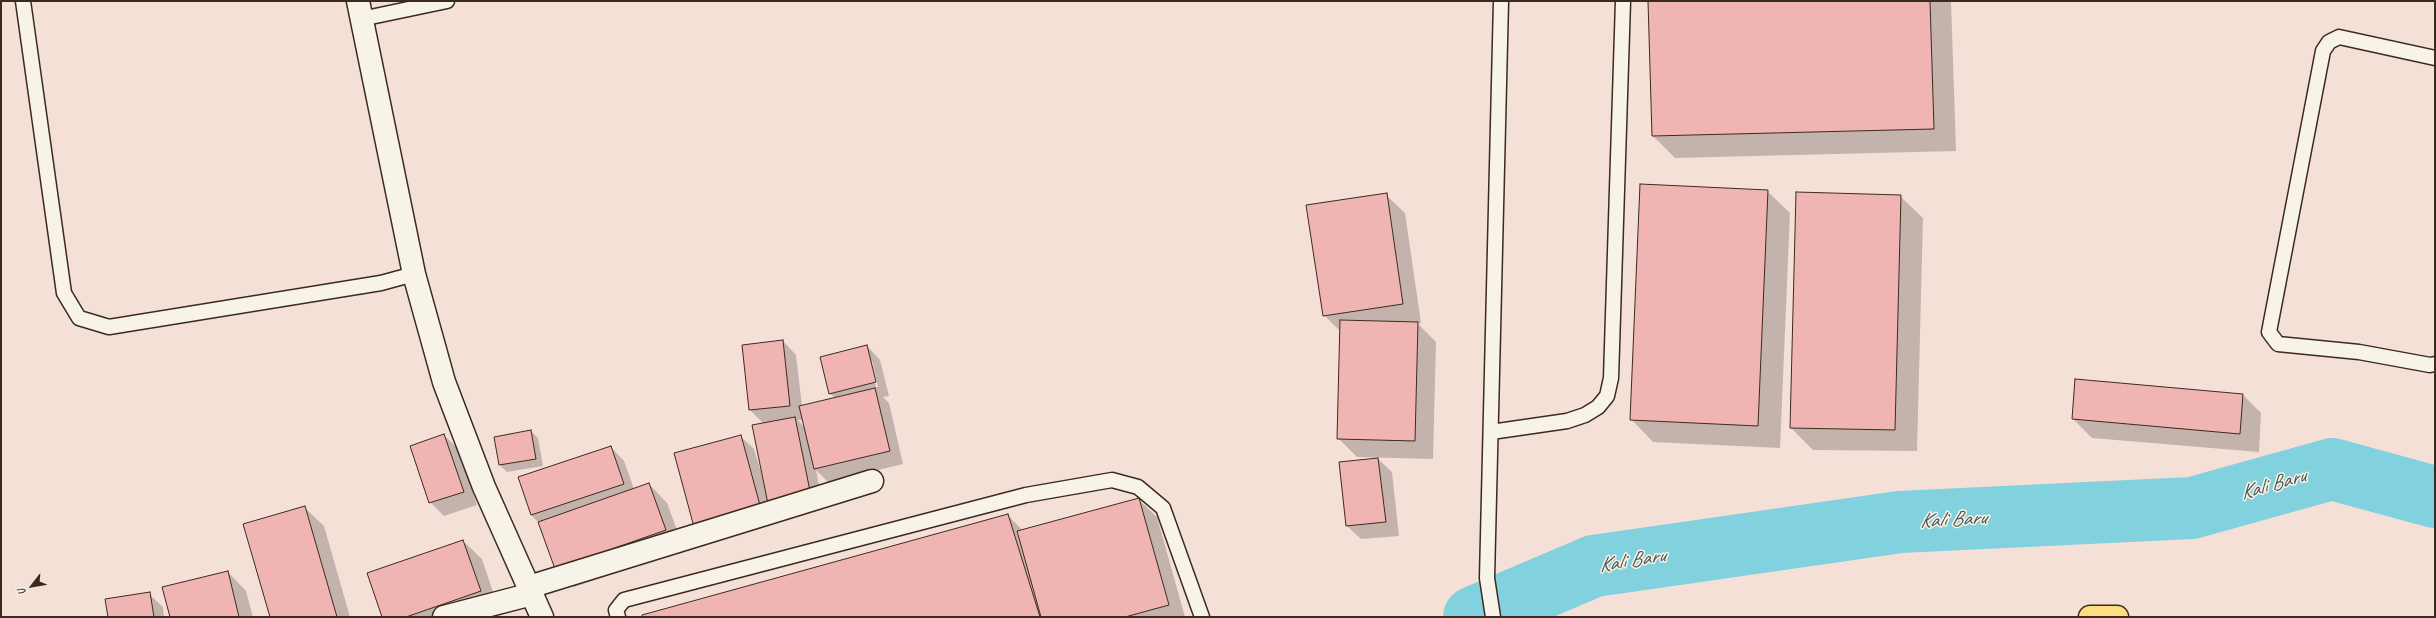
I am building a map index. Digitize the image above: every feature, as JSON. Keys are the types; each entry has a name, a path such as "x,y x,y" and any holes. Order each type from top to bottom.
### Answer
{"highway":[{"path":"2090,617 2117,617"}],"street":[{"path":"359,10 414,274 444,382 484,487 542,617"},
{"path":"444,617 872,481"}],"lane":[{"path":"23,1 64,293 79,318 109,327 381,283 414,274"},
{"path":"359,10 447,1"},
{"path":"1493,617 1487,578 1501,1"},
{"path":"1491,432 1567,421 1585,415 1598,407 1606,396 1611,378 1623,1"},
{"path":"2435,58 2339,37 2329,42 2324,51 2269,332 2278,344 2359,352 2430,365 2435,364"},
{"path":"618,617 616,610 624,600 1026,495 1112,480 1138,487 1163,508 1202,617"}],"building":[{"path":"1648,1 1930,1 1934,129 1652,136"},
{"path":"1640,184 1768,190 1758,426 1630,420"},
{"path":"1796,192 1901,195 1895,430 1790,428"},
{"path":"1387,193 1403,304 1323,316 1306,205"},
{"path":"1340,320 1418,322 1415,441 1337,439"},
{"path":"783,340 790,406 749,410 742,345"},
{"path":"867,345 876,382 829,394 820,357"},
{"path":"2075,379 2243,394 2240,434 2072,419"},
{"path":"875,388 890,451 814,469 799,406"},
{"path":"795,417 811,496 768,504 752,425"},
{"path":"531,430 536,459 499,465 494,437"},
{"path":"444,434 464,492 429,503 410,446"},
{"path":"741,435 761,509 694,527 674,453"},
{"path":"611,446 624,484 531,515 518,477"},
{"path":"1378,458 1386,522 1346,526 1339,462"},
{"path":"649,483 666,530 555,569 538,522"},
{"path":"1139,498 1169,605 1125,617 1041,617 1017,531"},
{"path":"305,506 337,617 270,617 243,524"},
{"path":"1008,514 1040,617 642,617 642,615"},
{"path":"463,540 481,591 406,617 382,617 367,573"},
{"path":"228,571 239,617 170,617 162,587"},
{"path":"150,592 154,617 108,617 105,599"}],"waterway":[{"name":"Kali Baru","path":"1474,617 1594,566 1900,522 2192,508 2332,469 2435,497"}]}
